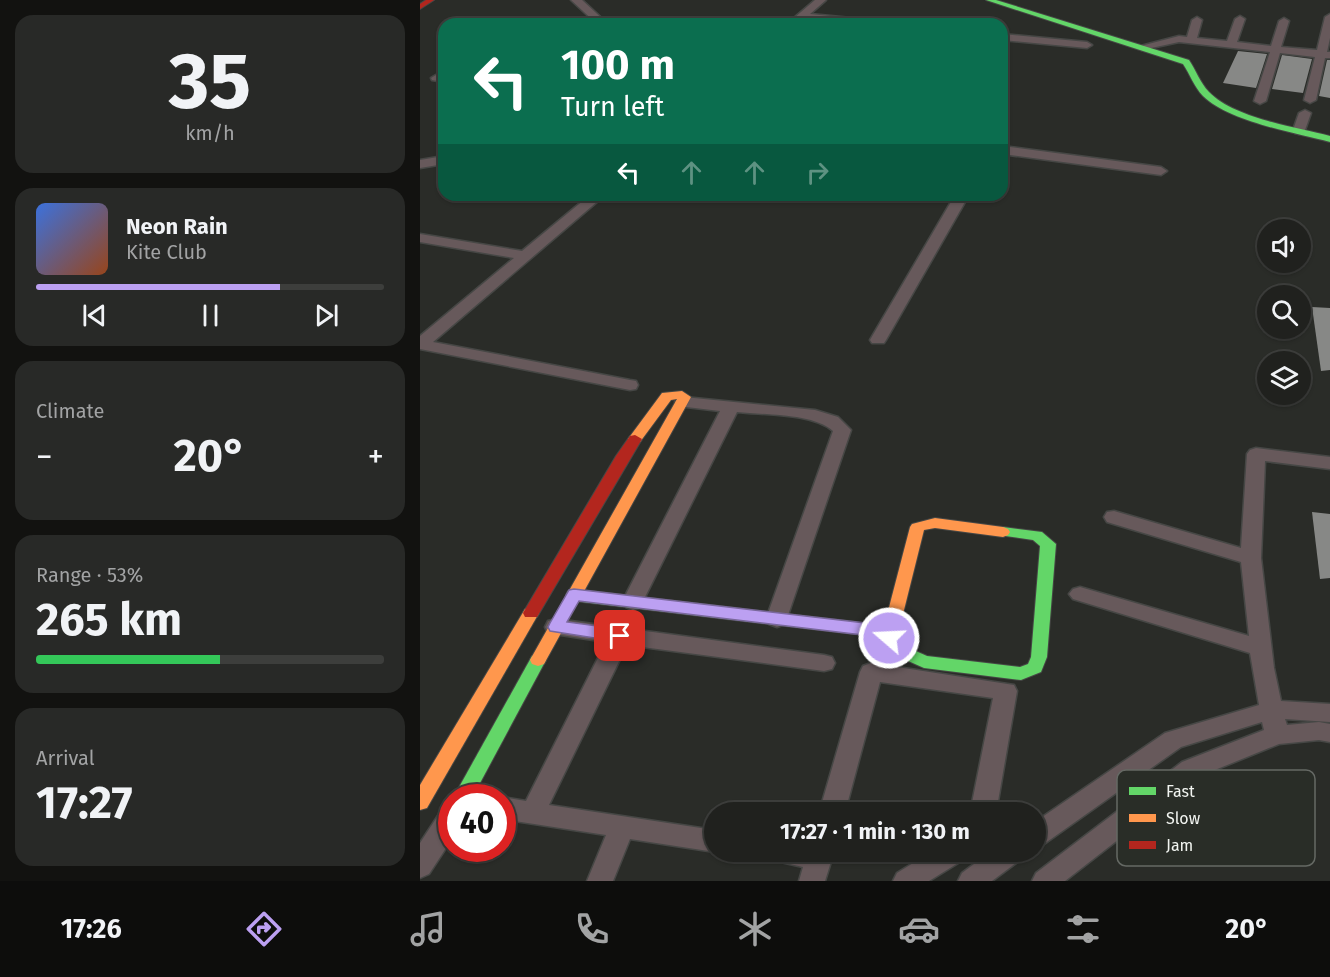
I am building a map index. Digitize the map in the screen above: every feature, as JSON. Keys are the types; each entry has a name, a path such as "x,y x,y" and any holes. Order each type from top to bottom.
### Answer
{"street":[{"path":"420,7 431,0"},
{"path":"576,0 596,18"},
{"path":"800,18 821,0"},
{"path":"989,0 1186,62 1195,70 1201,87 1209,97 1257,107 1299,130 1330,139"},
{"path":"802,16 822,18"},
{"path":"1310,100 1326,55 1330,17"},
{"path":"1231,44 1239,19"},
{"path":"1191,40 1197,20"},
{"path":"1257,107 1284,21"},
{"path":"1008,38 1087,45"},
{"path":"1142,47 1167,40 1191,40 1326,55"},
{"path":"1299,130 1305,113"},
{"path":"1008,151 1161,171"},
{"path":"420,164 438,161"},
{"path":"420,344 591,201"},
{"path":"878,340 959,201"},
{"path":"420,238 525,256"},
{"path":"420,344 630,385"},
{"path":"420,802 623,456 667,396 682,395 685,397 684,402 470,784"},
{"path":"684,402 815,415 832,421 842,430 777,619"},
{"path":"633,602 731,407"},
{"path":"1277,735 1261,648 1251,558 1256,454 1330,463"},
{"path":"1114,517 1251,558"},
{"path":"537,602 633,602 874,630 889,638 903,652 924,662 1021,674 1035,668 1039,657 1048,544 1037,536 935,523 917,527 889,638"},
{"path":"1080,594 1261,648"},
{"path":"556,627 824,663"},
{"path":"533,812 620,636"},
{"path":"835,802 871,672 1006,691 985,802"},
{"path":"1130,770 1173,740 1271,710 1308,710 1330,713"},
{"path":"1190,770 1277,735 1319,731 1330,733"},
{"path":"1046,828 1117,779"},
{"path":"516,810 704,839"},
{"path":"600,881 623,826"},
{"path":"1045,881 1117,826"},
{"path":"420,866 438,838"},
{"path":"906,881 937,862"},
{"path":"971,881 997,862"}],"building":[{"path":"1238,51 1267,54 1256,88 1223,83"},
{"path":"1282,55 1312,59 1303,93 1272,89"},
{"path":"1327,60 1330,60 1330,98 1319,96"},
{"path":"1312,307 1330,308 1330,370 1321,371"},
{"path":"1312,512 1330,514 1330,578 1320,579"}],"traffic: fast":[{"path":"989,0 1186,62 1203,90 1216,102 1264,122 1330,139"},
{"path":"574,595 874,630 889,638 903,652 924,662 1021,674 1035,668 1039,657 1048,544 1037,536 1003,532"},
{"path":"470,784 538,660"}],"traffic: slow":[{"path":"538,660 685,397 682,395 667,396 635,439"},
{"path":"889,638 917,527 935,523 1003,532"},
{"path":"420,802 531,613"}],"traffic: jam":[{"path":"420,7 431,0"},
{"path":"531,613 635,439"}],"route":[{"path":"620,636 556,627 574,594 874,630 889,638"}]}
